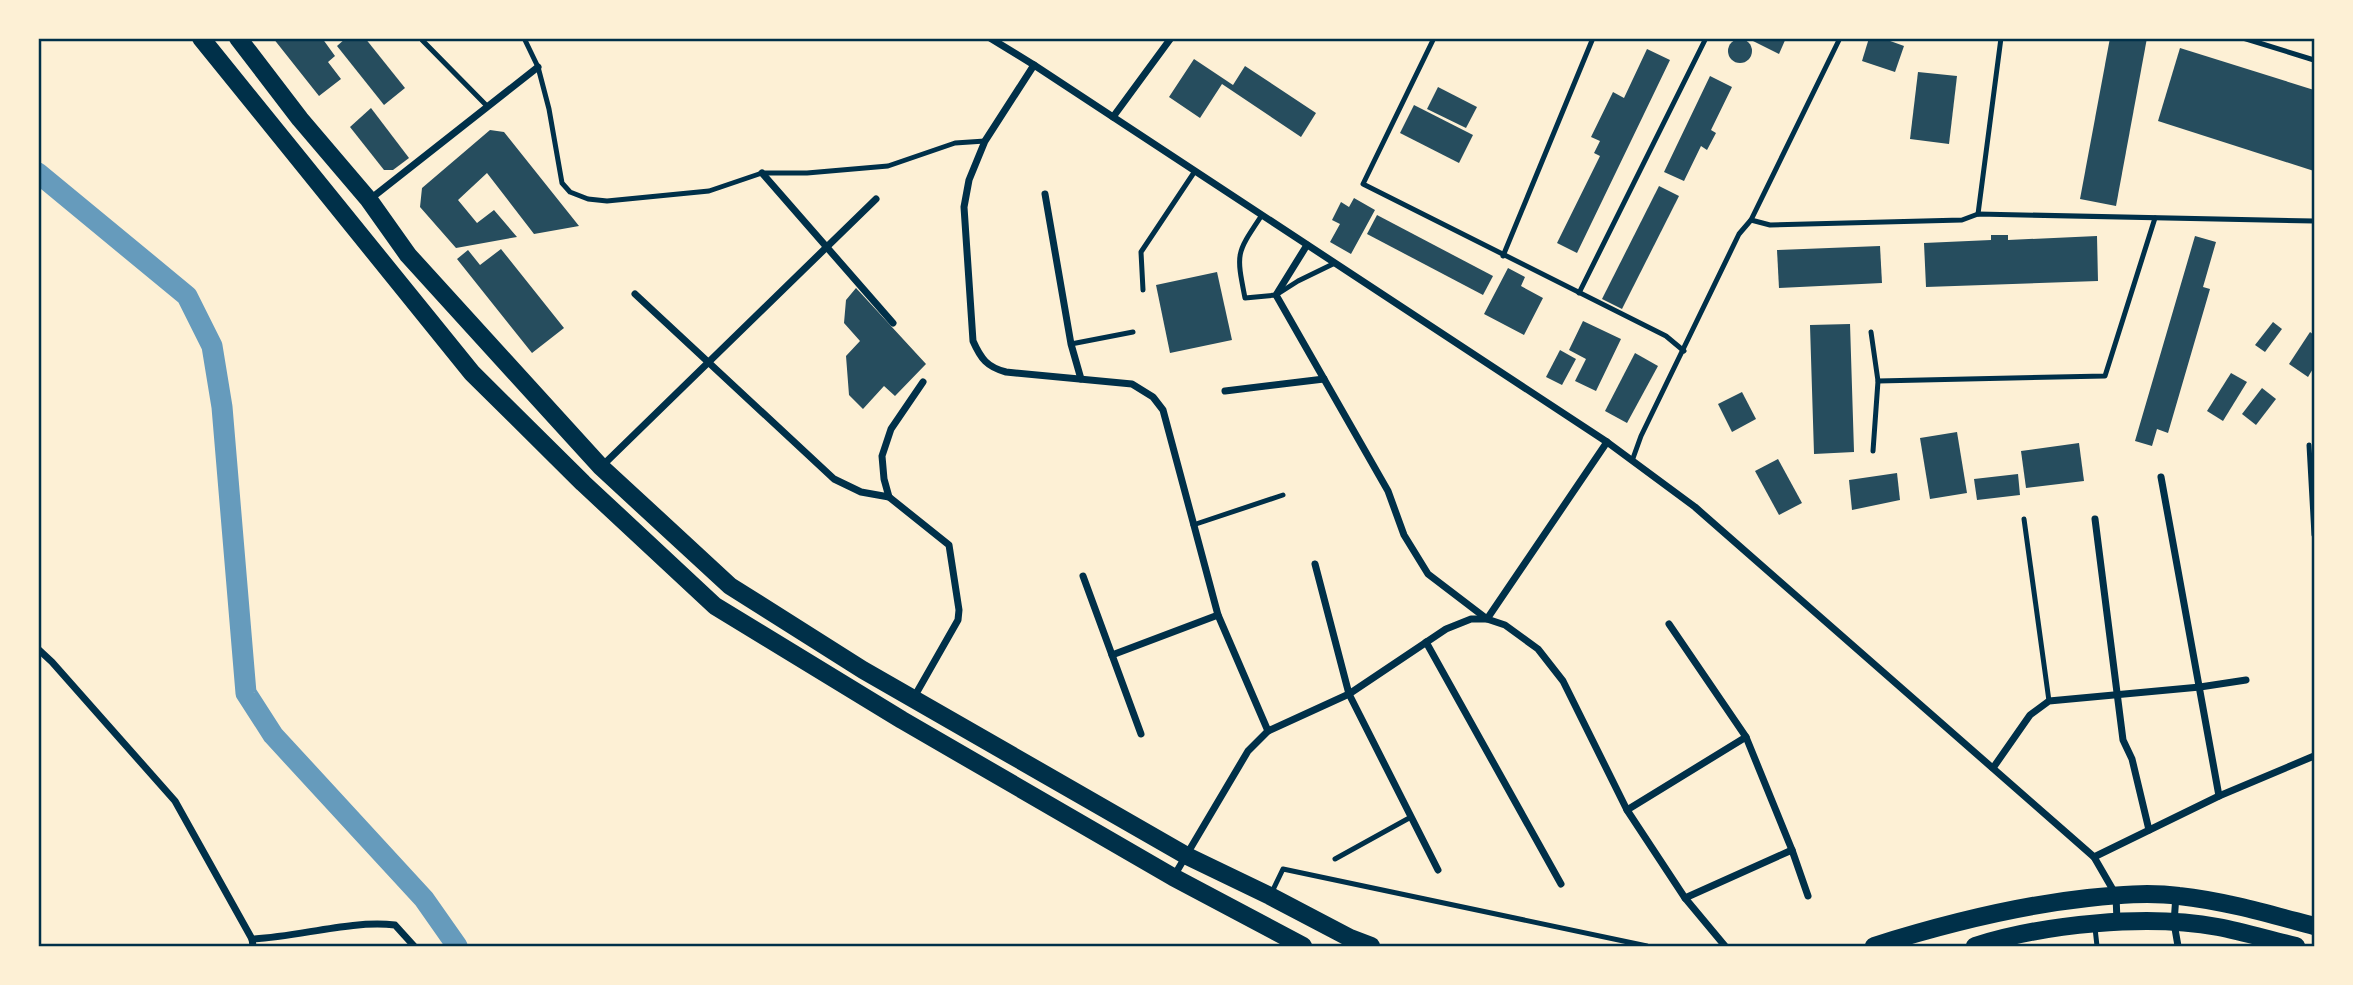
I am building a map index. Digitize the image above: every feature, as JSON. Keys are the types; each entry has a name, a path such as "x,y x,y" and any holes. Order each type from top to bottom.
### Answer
{"main road":[{"path":"201,38 472,373 583,483 715,606 902,720 1173,877 1303,947"},
{"path":"238,38 300,119 369,200 408,256 601,467 730,586 913,699 1188,856 1371,947"},
{"path":"1874,947 1981,915 2038,903 2116,895 2176,895 2222,902 2315,926"},
{"path":"1975,947 2041,931 2117,922 2217,927 2296,947"}],"street":[{"path":"990,38 1607,442 1695,507 2094,857 2116,895 2117,922"},
{"path":"1113,117 1171,38"},
{"path":"1034,65 985,141 969,180 964,207 973,341 981,359 991,368 1006,372 1132,384 1153,397 1163,410 1218,615 1268,731"},
{"path":"369,200 538,67"},
{"path":"762,173 893,323"},
{"path":"1045,194 1072,344 1081,379"},
{"path":"601,467 876,199"},
{"path":"1307,245 1276,295 1388,491 1404,536 1427,574 1487,619 1505,625 1538,649 1563,681 1627,810 1685,898 1724,947"},
{"path":"635,294 834,480 861,492 889,497 949,545 959,610 958,620 913,699"},
{"path":"1225,391 1324,379"},
{"path":"889,497 882,456 891,429 923,382"},
{"path":"1487,619 1607,442"},
{"path":"2161,477 2219,796"},
{"path":"2095,519 2123,740 2132,759 2149,830"},
{"path":"1315,564 1349,694 1438,870"},
{"path":"1083,576 1141,734"},
{"path":"1112,655 1218,615"},
{"path":"1173,877 1188,856 1248,751 1268,731 1349,694 1446,629 1471,619 1487,619"},
{"path":"1670,624 1746,737 1808,896"},
{"path":"1426,642 1561,884"},
{"path":"38,649 175,801 253,943 374,923 395,925 414,947"},
{"path":"1993,768 2030,715 2049,701 2246,680"},
{"path":"1627,810 1746,737"},
{"path":"2094,857 2219,796 2315,756"},
{"path":"1685,898 1792,850"},
{"path":"2176,895 2174,923 2178,947"}],"lane":[{"path":"524,38 538,67 549,109 562,183 570,192 588,199 607,201 709,191 762,173 807,173 888,166 955,143 985,141"},
{"path":"1434,38 1363,184 1666,336 1684,351"},
{"path":"1503,256 1592,38"},
{"path":"1579,293 1706,38"},
{"path":"1632,461 1641,436 1739,233 1751,220 1840,38"},
{"path":"2243,38 2315,60"},
{"path":"1978,214 1999,39"},
{"path":"422,40 487,106"},
{"path":"1143,290 1141,252 1195,171"},
{"path":"1751,220 1770,225 1962,220 1978,214 2315,221"},
{"path":"1262,215 1242,245 1238,261 1245,298 1276,295 1297,281 1335,263"},
{"path":"1878,381 2105,376 2155,218"},
{"path":"1072,344 1133,332"},
{"path":"1871,332 1878,381 1873,451"},
{"path":"2309,445 2315,535"},
{"path":"1193,525 1283,495"},
{"path":"2024,519 2049,701"},
{"path":"1335,859 1411,817"},
{"path":"1270,896 1283,869 1647,946"},
{"path":"2095,925 2097,947"}],"building":[{"path":"273,38 322,38 335,56 328,62 341,79 319,96"},
{"path":"346,38 365,38 405,88 384,105 337,46"},
{"path":"1747,38 1786,38 1779,54"},
{"path":"1869,38 1882,38 1904,46 1895,72 1862,61"},
{"path":"2110,38 2147,38 2116,206 2080,199"},
{"path":"1740,39 1749,42 1752,51 1749,60 1740,63 1731,60 1728,51 1731,42"},
{"path":"2180,48 2314,90 2314,171 2158,121"},
{"path":"1647,49 1670,60 1577,253 1557,243 1600,156 1594,153 1600,141 1591,137 1613,92 1624,98"},
{"path":"1194,59 1233,85 1245,66 1316,113 1301,137 1222,84 1200,118 1169,97"},
{"path":"1918,72 1957,76 1949,144 1910,139"},
{"path":"1710,76 1732,87 1711,130 1716,133 1707,150 1701,146 1684,181 1664,172"},
{"path":"1438,87 1477,107 1466,128 1427,109"},
{"path":"1414,105 1473,135 1459,163 1400,133"},
{"path":"371,108 409,158 393,170 384,170 350,127"},
{"path":"490,130 504,132 579,226 534,234 487,173 458,200 477,223 494,210 517,237 456,248 420,207 422,188"},
{"path":"1659,186 1679,196 1622,309 1602,299"},
{"path":"1354,198 1375,210 1351,254 1330,242 1340,224 1332,220 1341,202 1349,207"},
{"path":"1377,215 1493,276 1483,295 1367,234"},
{"path":"1991,235 2008,235 2008,240 2097,236 2098,281 1926,287 1924,243 1991,240"},
{"path":"2195,236 2216,242 2203,287 2210,289 2168,433 2157,429 2152,446 2135,441"},
{"path":"1880,246 1882,283 1779,288 1777,250"},
{"path":"501,249 564,328 532,353 457,259 468,250 480,265"},
{"path":"1508,268 1525,277 1521,286 1543,298 1524,335 1484,314"},
{"path":"1217,272 1232,340 1170,353 1156,285"},
{"path":"856,288 926,364 895,396 884,386 863,409 849,395 846,356 860,341 844,323 846,300"},
{"path":"1583,321 1621,339 1596,391 1575,381 1586,359 1569,350"},
{"path":"2273,322 2282,329 2265,352 2255,345"},
{"path":"1850,324 1854,452 1814,454 1810,325"},
{"path":"2310,332 2314,335 2314,367 2308,377 2289,364"},
{"path":"1560,350 1576,359 1562,385 1546,377"},
{"path":"1635,353 1658,366 1627,423 1605,411"},
{"path":"2231,373 2247,382 2223,421 2207,411"},
{"path":"2262,388 2276,399 2256,425 2242,414"},
{"path":"1742,392 1756,419 1732,432 1718,404"},
{"path":"1957,432 1967,493 1930,499 1920,438"},
{"path":"2079,443 2084,481 2026,488 2021,451"},
{"path":"1778,459 1802,503 1779,515 1755,471"},
{"path":"1897,473 1900,500 1852,510 1849,480"},
{"path":"2018,474 2020,495 1977,500 1974,479"}],"waterway":[{"path":"38,173 187,296 212,346 222,407 246,693 273,735 424,899 457,946"}]}
